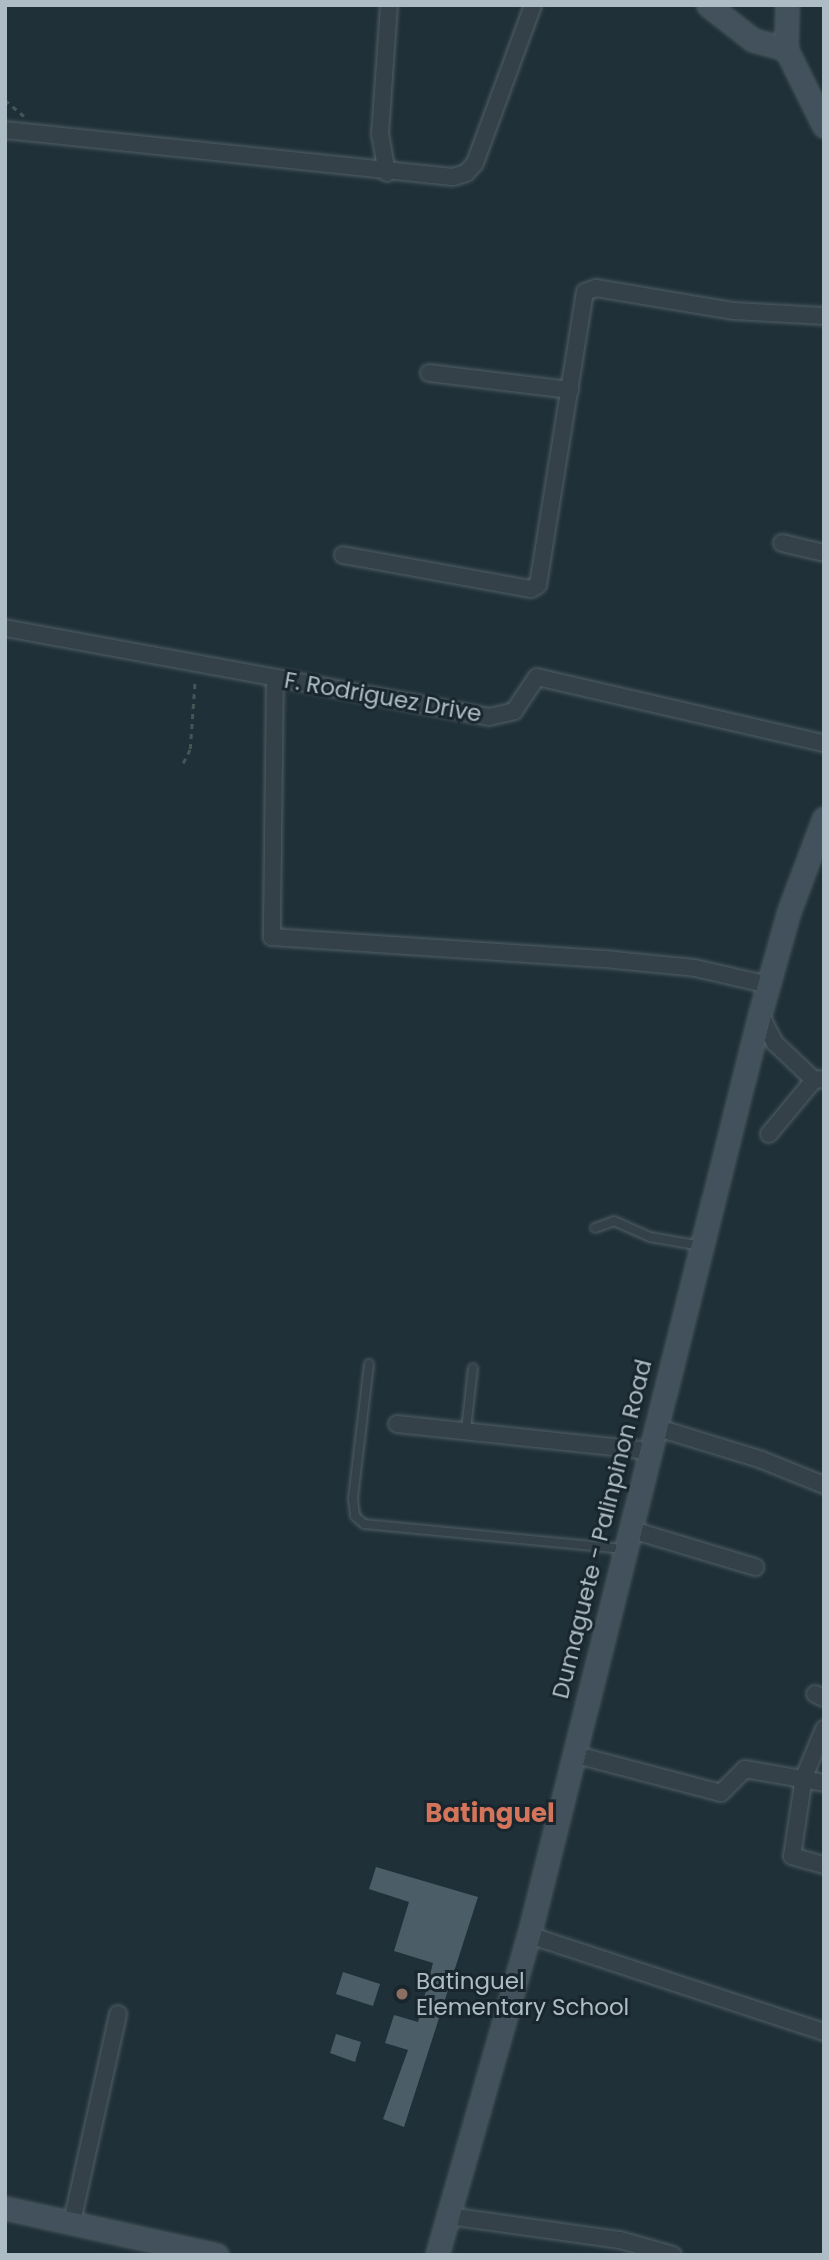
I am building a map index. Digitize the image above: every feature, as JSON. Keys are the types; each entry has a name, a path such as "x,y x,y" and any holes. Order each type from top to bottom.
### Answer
{"main road":[{"path":"708,5 753,40 786,49"},
{"path":"787,5 786,49 824,126"},
{"name":"Dumaguete - Palinpinon Road","path":"437,2255 529,1935 648,1451 760,1014 789,911 824,818"},
{"path":"5,2208 217,2255"}],"street":[{"path":"387,173 380,134 389,5"},
{"path":"5,130 387,173 439,177 466,173 480,150 533,5"},
{"path":"343,555 531,589 538,585 570,390 579,307 585,292 596,288 734,311 824,316"},
{"path":"429,373 570,390"},
{"path":"782,543 824,553"},
{"name":"F. Rodriguez Drive","path":"5,628 489,717 514,711 537,677 824,743"},
{"path":"275,678 272,937 628,961 695,968 769,985"},
{"path":"760,1014 775,1043 819,1079 769,1134"},
{"path":"397,1424 648,1451"},
{"path":"655,1427 762,1460 824,1485"},
{"path":"626,1539 755,1567"},
{"path":"824,1729 804,1777 792,1856 824,1865"},
{"path":"573,1754 721,1793 745,1769 804,1777 824,1783"},
{"path":"529,1935 824,2032"},
{"path":"72,2222 118,2014"},
{"path":"449,2216 620,2240 674,2255"}],"lane":[{"path":"595,1228 614,1221 650,1237 701,1246"},
{"path":"369,1364 353,1499 355,1516 364,1524 626,1539"},
{"path":"466,1430 473,1368"}],"path":[{"path":"183,764 194,720 192,663"}],"building":[{"path":"376,1867 478,1897 404,2127 383,2119 408,2050 385,2043 394,2015 418,2022 433,1963 394,1951 409,1902 369,1889"},
{"path":"343,1972 380,1984 373,2006 336,1994"},
{"path":"336,2034 361,2042 355,2062 330,2053"}],"place":[{"name":"Batinguel Elementary School","path":"402,1994"}],"district":[{"name":"Batinguel","path":"490,1814"}]}
